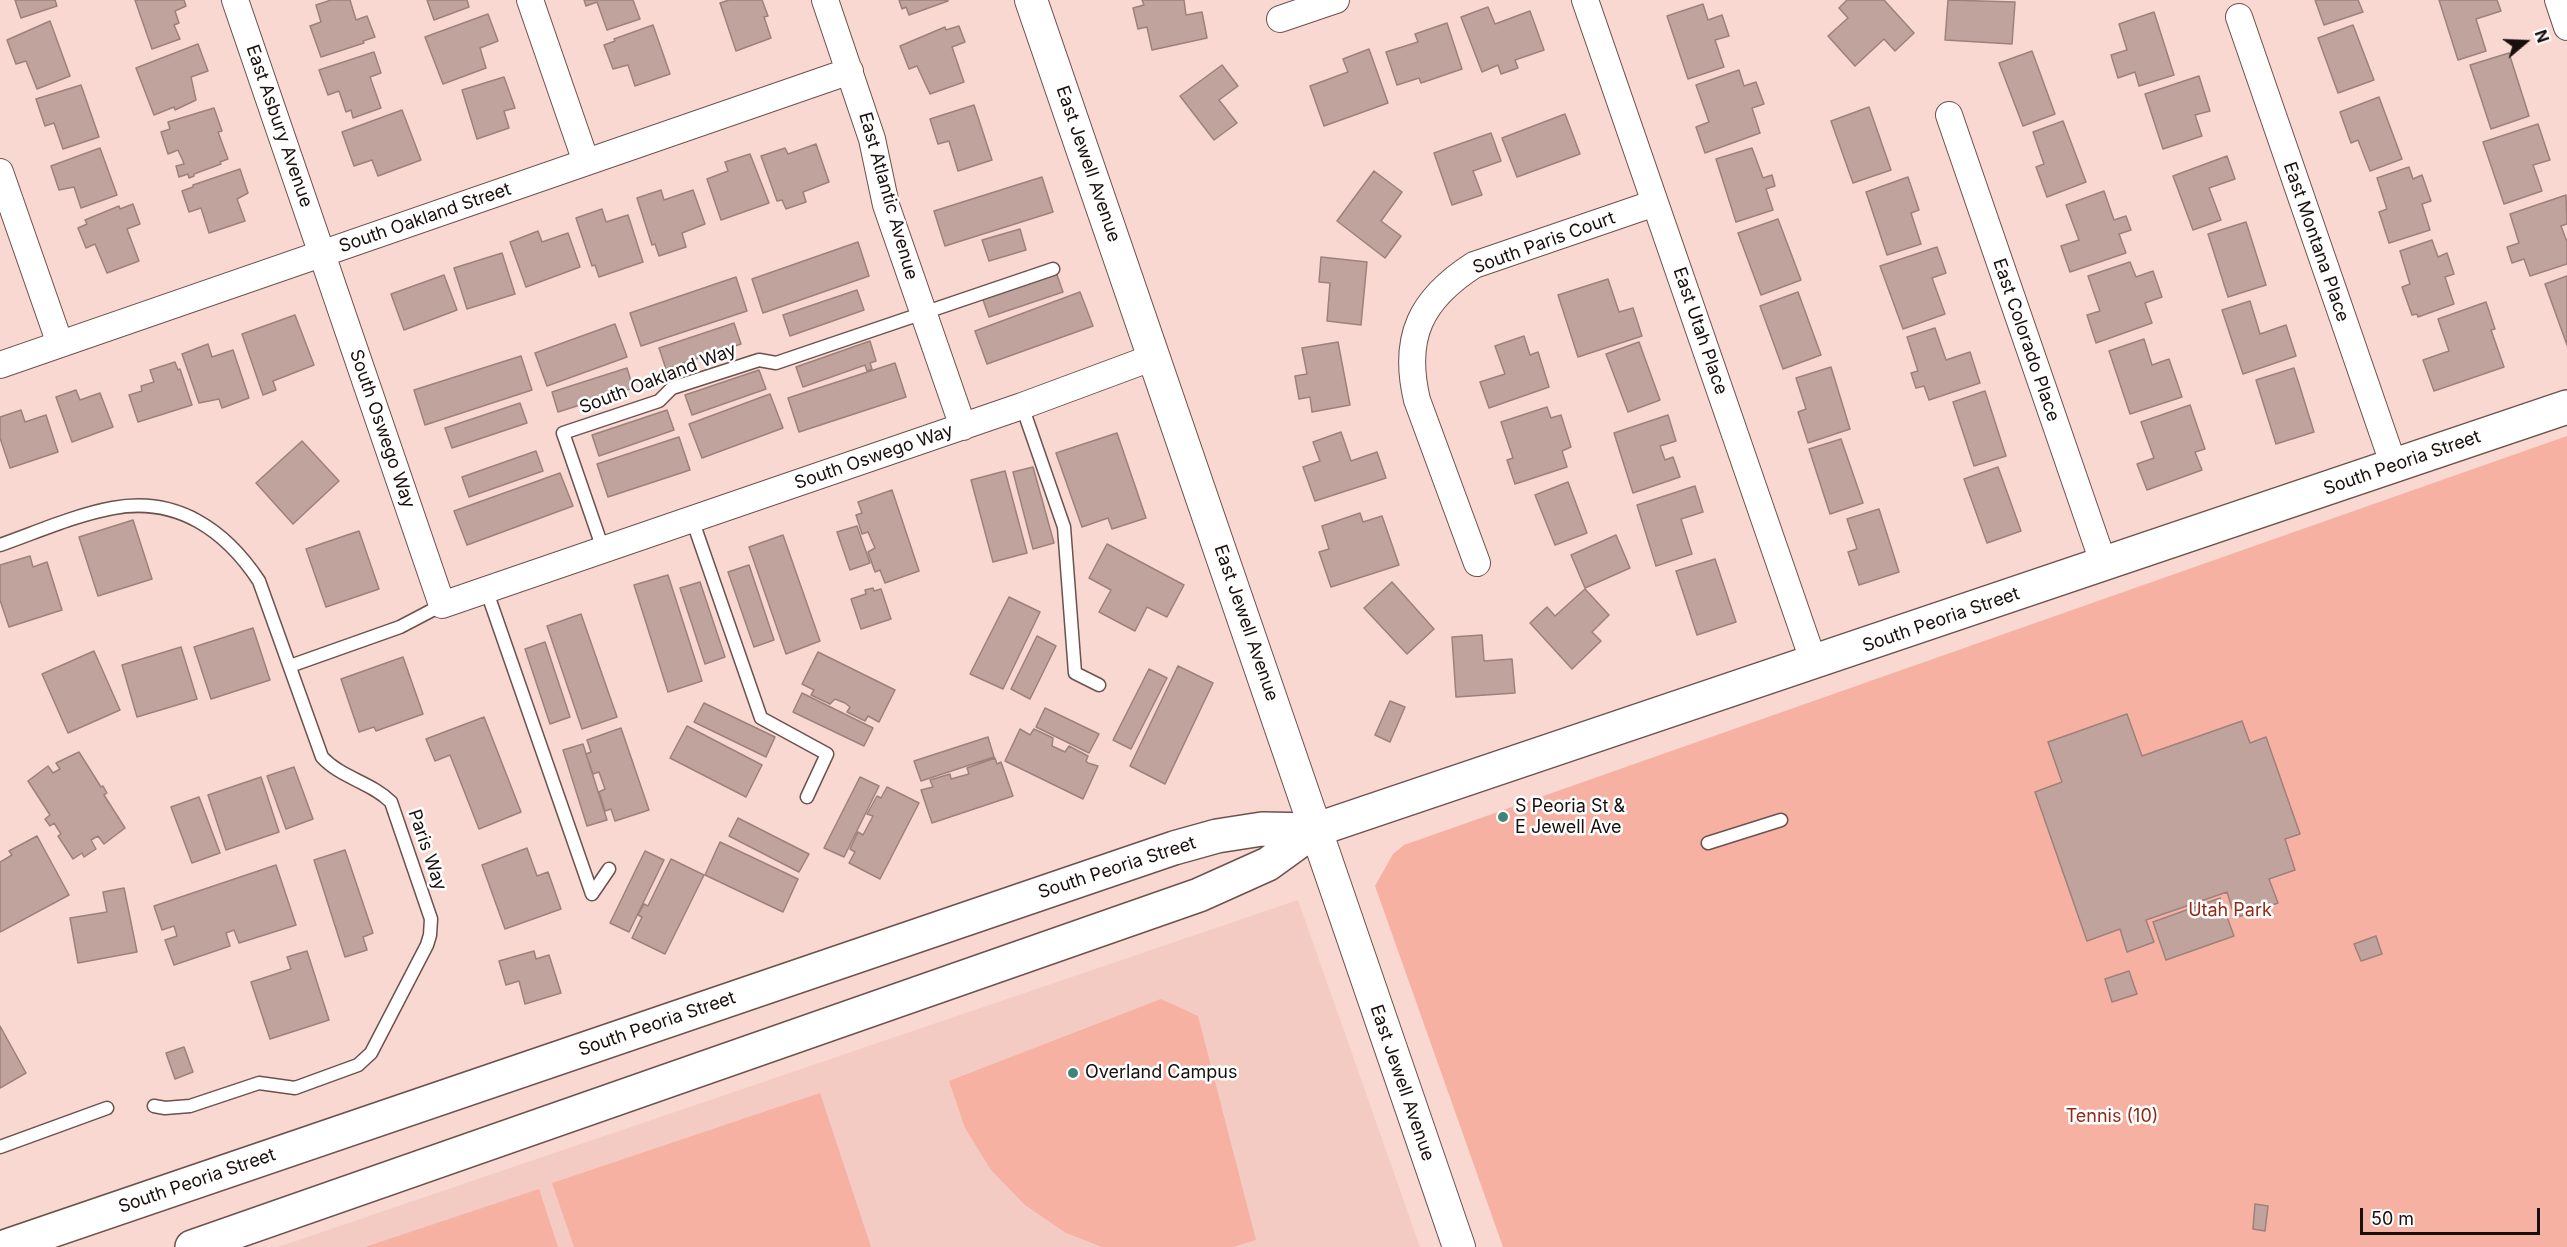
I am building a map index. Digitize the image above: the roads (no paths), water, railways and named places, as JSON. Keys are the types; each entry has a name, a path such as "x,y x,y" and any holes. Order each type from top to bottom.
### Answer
{"main road":[{"name":"South Peoria Street","path":"192,1247 1199,895 1268,864 1315,830 2567,407"},
{"name":"South Peoria Street","path":"4,1247 1174,848 1217,836 1263,829 1315,830"}],"street":[{"name":"East Asbury Avenue","path":"236,0 323,253"},
{"path":"530,0 586,162"},
{"name":"East Atlantic Avenue","path":"825,0 872,139 886,205 963,427"},
{"name":"East Jewell Avenue","path":"1031,0 1459,1247"},
{"path":"1280,19 1336,0"},
{"name":"East Utah Place","path":"1585,0 1814,663"},
{"path":"2558,0 2567,27"},
{"name":"East Montana Place","path":"2239,17 2394,466"},
{"name":"South Oakland Street","path":"0,364 850,70"},
{"name":"East Colorado Place","path":"1948,115 2104,565"},
{"path":"0,172 60,344"},
{"name":"South Paris Court","path":"1477,563 1417,400 1412,377 1412,349 1418,326 1431,301 1450,280 1474,265 1655,203"},
{"name":"South Oswego Way","path":"323,253 442,605 963,427 1154,357"}],"lane":[{"name":"South Oakland Way","path":"603,549 563,434 659,401 672,388 759,360 776,363 923,311 1053,269"},
{"path":"1022,406 1064,527 1075,673 1099,685"},
{"path":"0,545 115,507 145,506 172,511 199,521 230,544 243,557 260,581 290,666"},
{"path":"692,519 761,718 827,754 807,797"},
{"path":"486,590 592,894 609,869"},
{"name":"South Oswego Way","path":"290,666 400,627 442,605"},
{"name":"Paris Way","path":"154,1106 165,1108 190,1106 260,1083 295,1088 358,1065 371,1053 427,945 430,935 430,919 391,802 381,792 333,769 322,757 290,666"},
{"path":"1708,843 1781,820"},
{"path":"0,1147 107,1108"}],"place":[{"name":"S Peoria St & E Jewell Ave","path":"1503,817"},
{"name":"Overland Campus","path":"1073,1073"}],"park label":[{"name":"Utah Park","path":"2230,911"},
{"name":"Tennis (10)","path":"2112,1117"}]}
